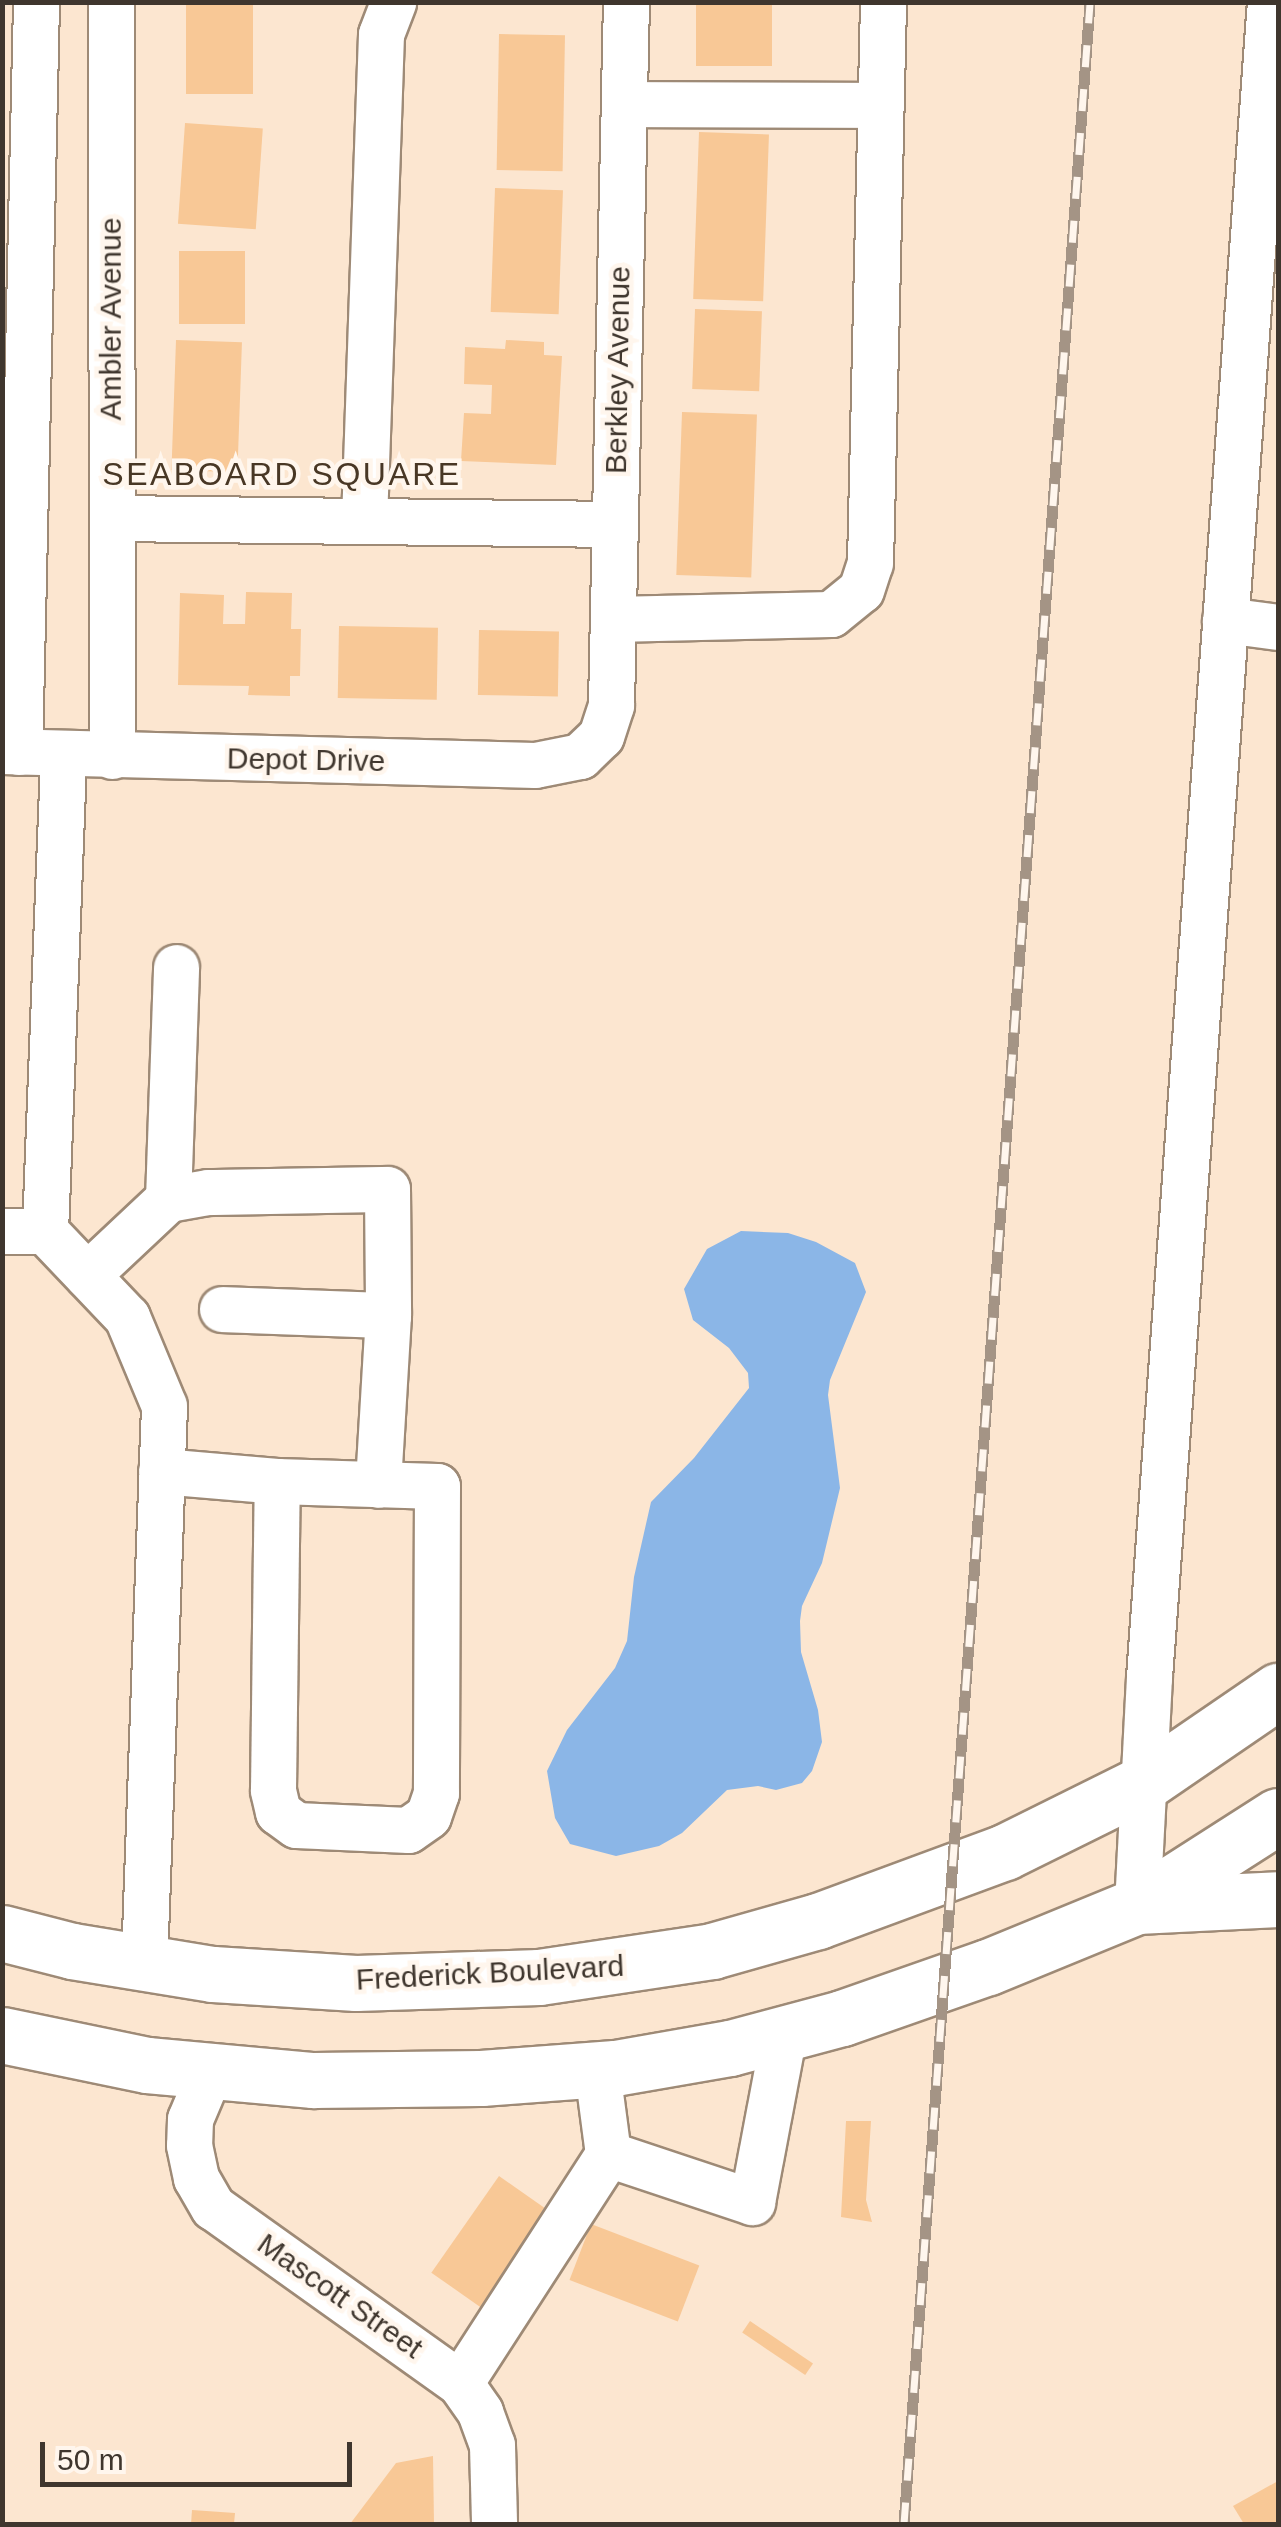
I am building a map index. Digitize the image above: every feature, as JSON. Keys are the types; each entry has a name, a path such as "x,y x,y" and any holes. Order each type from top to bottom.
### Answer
{"main road":[{"name":"Frederick Boulevard","path":"2,1933 214,1974 356,1983 538,1977 626,1967 712,1951 818,1921 1005,1852 1142,1784 1278,1691"},
{"path":"2,2036 208,2074 331,2080 481,2078 596,2070 730,2048 988,1967 1137,1906 1278,1816"},
{"path":"1137,1906 1278,1899"}],"street":[{"path":"36,2 18,110 14,468 28,752 24,1231 87,1274 127,1317 164,1406 144,1962"},
{"name":"Ambler Avenue","path":"111,2 112,756"},
{"path":"364,521 380,34 393,2"},
{"name":"Berkley Avenue","path":"602,736 611,704 626,2"},
{"path":"613,618 832,614 861,590 870,563 883,2"},
{"path":"1137,1906 1142,1784 1225,620 1265,255 1270,2"},
{"path":"624,104 878,104"},
{"path":"112,518 615,524"},
{"path":"1225,620 1278,627"},
{"name":"Depot Drive","path":"28,752 535,764 580,756 602,736"},
{"path":"168,1199 176,967"},
{"path":"87,1274 168,1199 208,1192 387,1189 388,1314 378,1484"},
{"path":"222,1309 388,1314"},
{"path":"162,1471 277,1481 436,1486 436,1793 428,1816 408,1830 296,1825 278,1812 273,1790 277,1481"},
{"path":"608,2154 752,2202 784,2034"},
{"path":"460,2384 608,2154 596,2070"},
{"name":"Mascott Street","path":"208,2074 190,2119 189,2145 196,2178 213,2206 460,2384 480,2412 492,2445 494,2524"}],"water":[{"path":"741,1231 788,1233 816,1242 855,1263 866,1292 830,1380 828,1395 840,1488 822,1563 802,1606 800,1621 801,1652 818,1710 822,1742 812,1771 802,1783 776,1790 758,1786 727,1790 682,1833 659,1846 616,1856 570,1844 555,1818 547,1771 567,1730 615,1668 627,1641 634,1577 651,1502 694,1458 749,1388 748,1373 729,1348 693,1320 684,1289 707,1249"}],"building":[{"path":"186,2 253,2 253,94 186,94"},
{"path":"696,2 772,2 772,66 696,66"},
{"path":"499,34 565,35 563,171 497,170"},
{"path":"185,123 263,128 256,229 178,224"},
{"path":"699,132 769,134 763,301 693,299"},
{"path":"495,188 563,190 559,314 491,312"},
{"path":"179,251 245,251 245,324 179,324"},
{"path":"695,309 762,311 759,391 692,389"},
{"path":"176,340 242,342 237,472 171,470"},
{"path":"506,340 544,342 544,355 562,356 556,465 461,461 464,413 491,414 492,385 464,384 465,347 505,349"},
{"path":"682,412 757,415 751,578 676,575"},
{"path":"246,592 292,593 291,629 301,629 300,676 290,676 290,696 248,695 249,686 178,685 180,593 224,595 223,624 245,624"},
{"path":"339,626 438,628 437,700 338,698"},
{"path":"479,630 559,631 558,696 478,695"},
{"path":"846,2121 871,2121 866,2200 872,2222 841,2217"},
{"path":"499,2176 549,2211 481,2308 431,2273"},
{"path":"591,2224 699,2266 678,2322 569,2280"},
{"path":"750,2321 813,2363 805,2375 742,2333"},
{"path":"433,2456 434,2524 350,2524 396,2463"},
{"path":"1278,2481 1278,2524 1244,2524 1233,2506"},
{"path":"192,2510 235,2513 234,2524 191,2524"}],"railway":[{"path":"904,2524 1090,2"}],"district":[{"name":"SEABOARD SQUARE","path":"282,474"}]}
